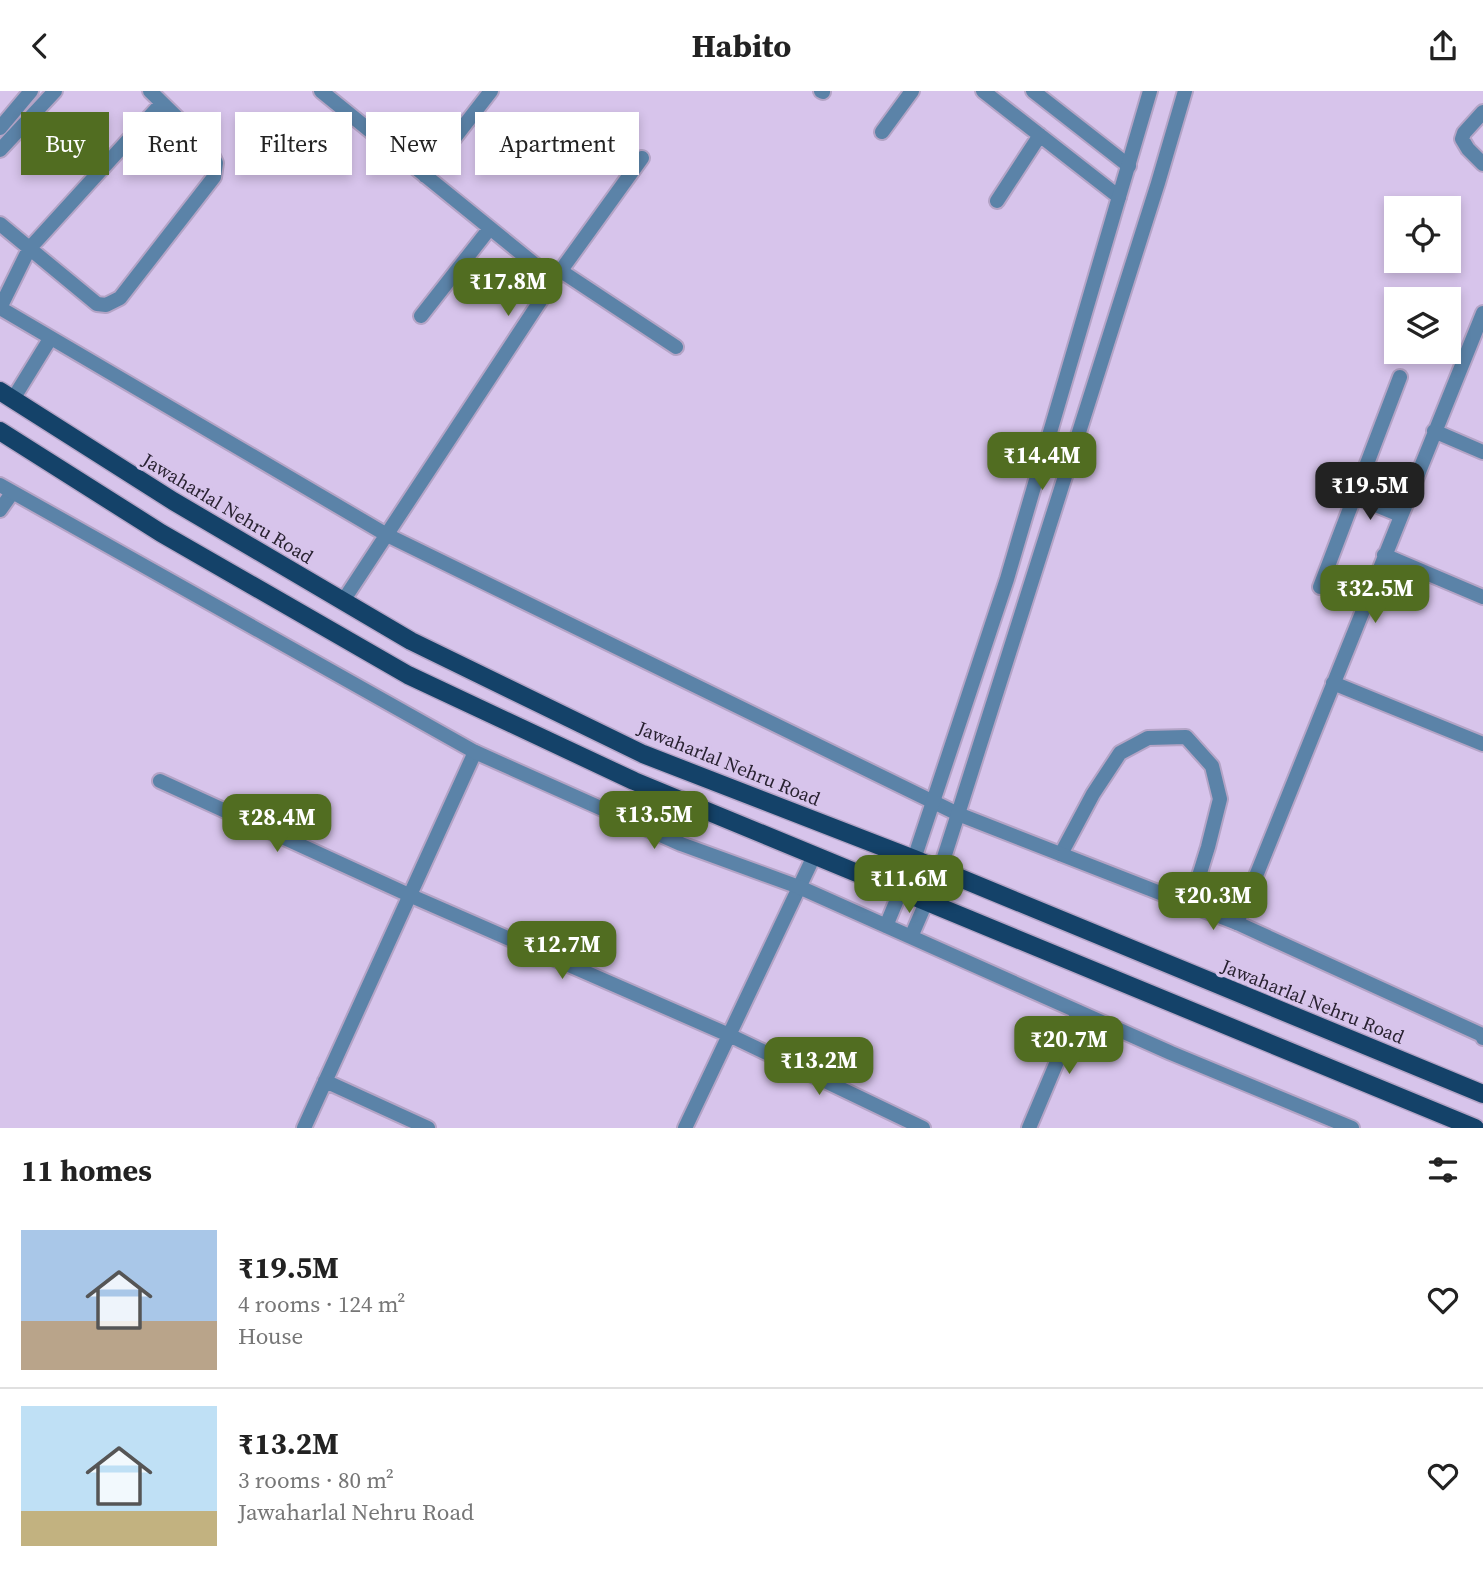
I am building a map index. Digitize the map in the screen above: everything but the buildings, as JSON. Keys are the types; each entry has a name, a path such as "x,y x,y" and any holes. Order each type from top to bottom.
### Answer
{"main road":[{"name":"Jawaharlal Nehru Road","path":"6,395 173,501 411,642 643,754 914,859 1483,1094"},
{"path":"0,431 161,533 408,675 634,781 1475,1128"}],"street":[{"path":"0,128 31,91"},
{"path":"0,150 55,91"},
{"path":"0,224 97,304 106,305 120,298 214,177 216,163 210,150 150,91"},
{"path":"321,91 490,228 557,275 676,347"},
{"path":"425,176 491,91"},
{"path":"882,132 912,91"},
{"path":"984,91 1119,197"},
{"path":"1033,91 1129,166"},
{"path":"886,926 914,859 1007,579 1150,91"},
{"path":"911,937 940,870 1185,91"},
{"path":"162,103 29,249 0,308 387,535 958,814 1237,923 1483,1036"},
{"path":"1483,112 1464,133 1462,139 1483,164"},
{"path":"997,201 1040,135"},
{"path":"343,601 557,275 642,158"},
{"path":"421,316 490,228"},
{"path":"1237,923 1434,431 1478,336 1483,313"},
{"path":"6,395 50,339"},
{"path":"1320,587 1400,377"},
{"path":"1434,431 1483,452"},
{"path":"0,510 6,489 475,752 681,844 799,887 1171,1053 1352,1128"},
{"path":"1354,496 1400,515"},
{"path":"1384,555 1483,597"},
{"path":"1333,684 1483,744"},
{"path":"1061,854 1093,794 1119,753 1148,738 1186,737 1212,766 1220,799 1190,905"},
{"path":"304,1128 475,752"},
{"path":"160,781 409,895 729,1035 923,1128"},
{"path":"685,1128 814,856"},
{"path":"1029,1128 1078,1012"},
{"path":"325,1081 428,1128"}]}
